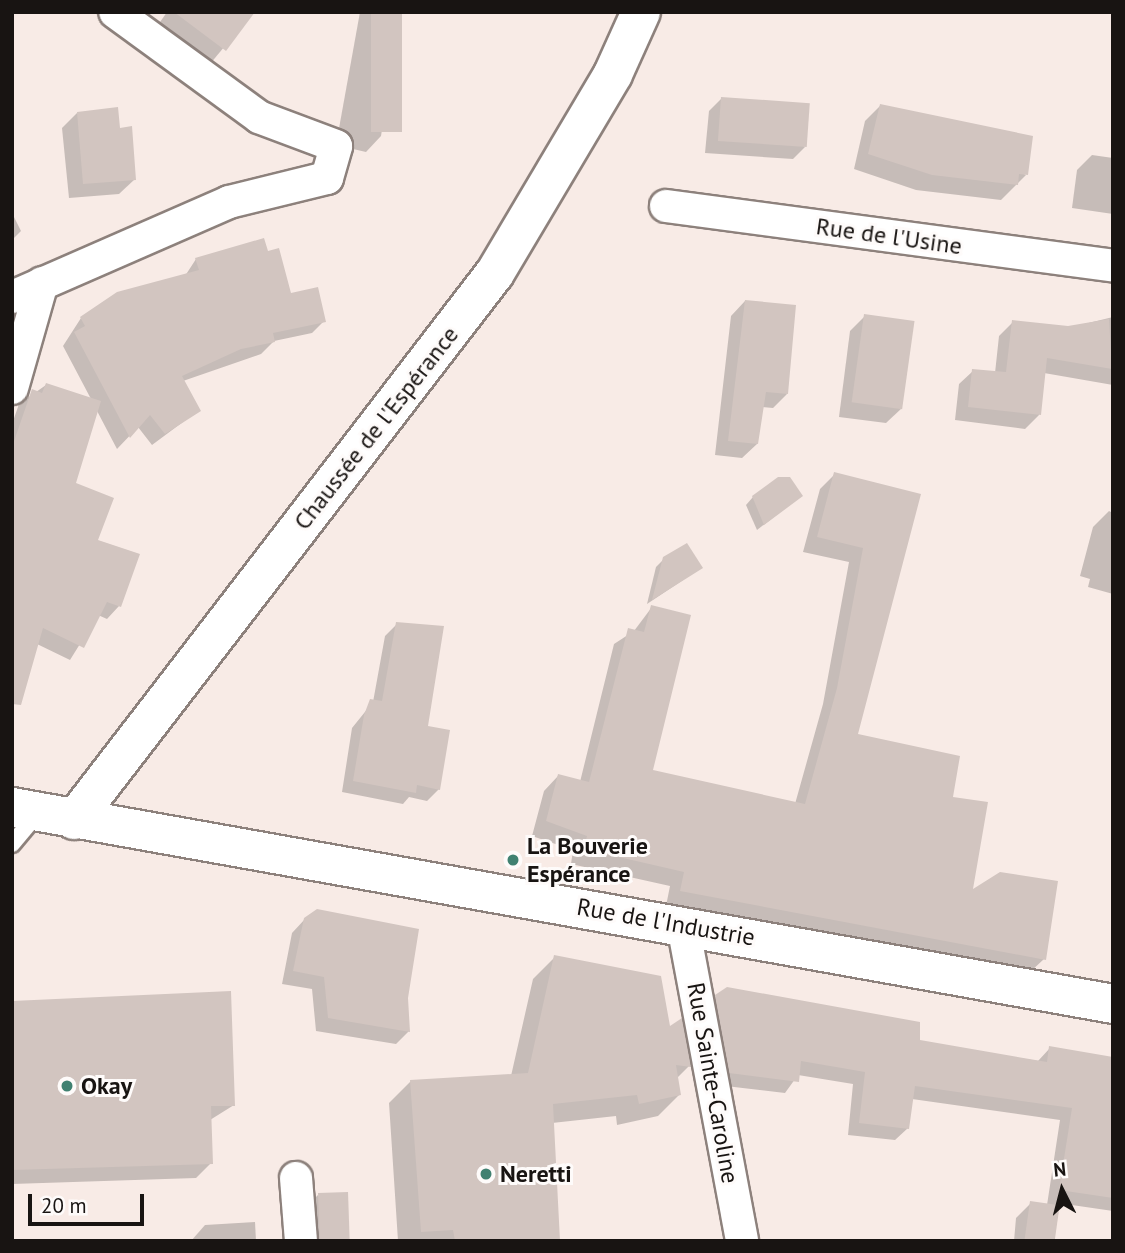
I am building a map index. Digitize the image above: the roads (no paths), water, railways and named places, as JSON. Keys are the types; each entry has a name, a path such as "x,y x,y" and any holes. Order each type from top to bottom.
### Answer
{"main road":[{"name":"Chaussée de l'Espérance","path":"42,813 495,273 613,75 640,12"},
{"name":"Rue de l'Industrie","path":"42,813 683,925 1113,1004"}],"street":[{"path":"12,297 229,202 327,178 335,146 259,117 115,12"},
{"name":"Rue de l'Usine","path":"666,206 1113,266"},
{"path":"12,388 42,284"},
{"name":"Rue Sainte-Caroline","path":"683,925 742,1241"},
{"path":"296,1178 301,1241"}],"lane":[{"path":"12,844 42,813"}],"place":[{"name":"La Bouverie Espérance","path":"513,860"},
{"name":"Okay","path":"67,1086"},
{"name":"Neretti","path":"486,1174"}]}
